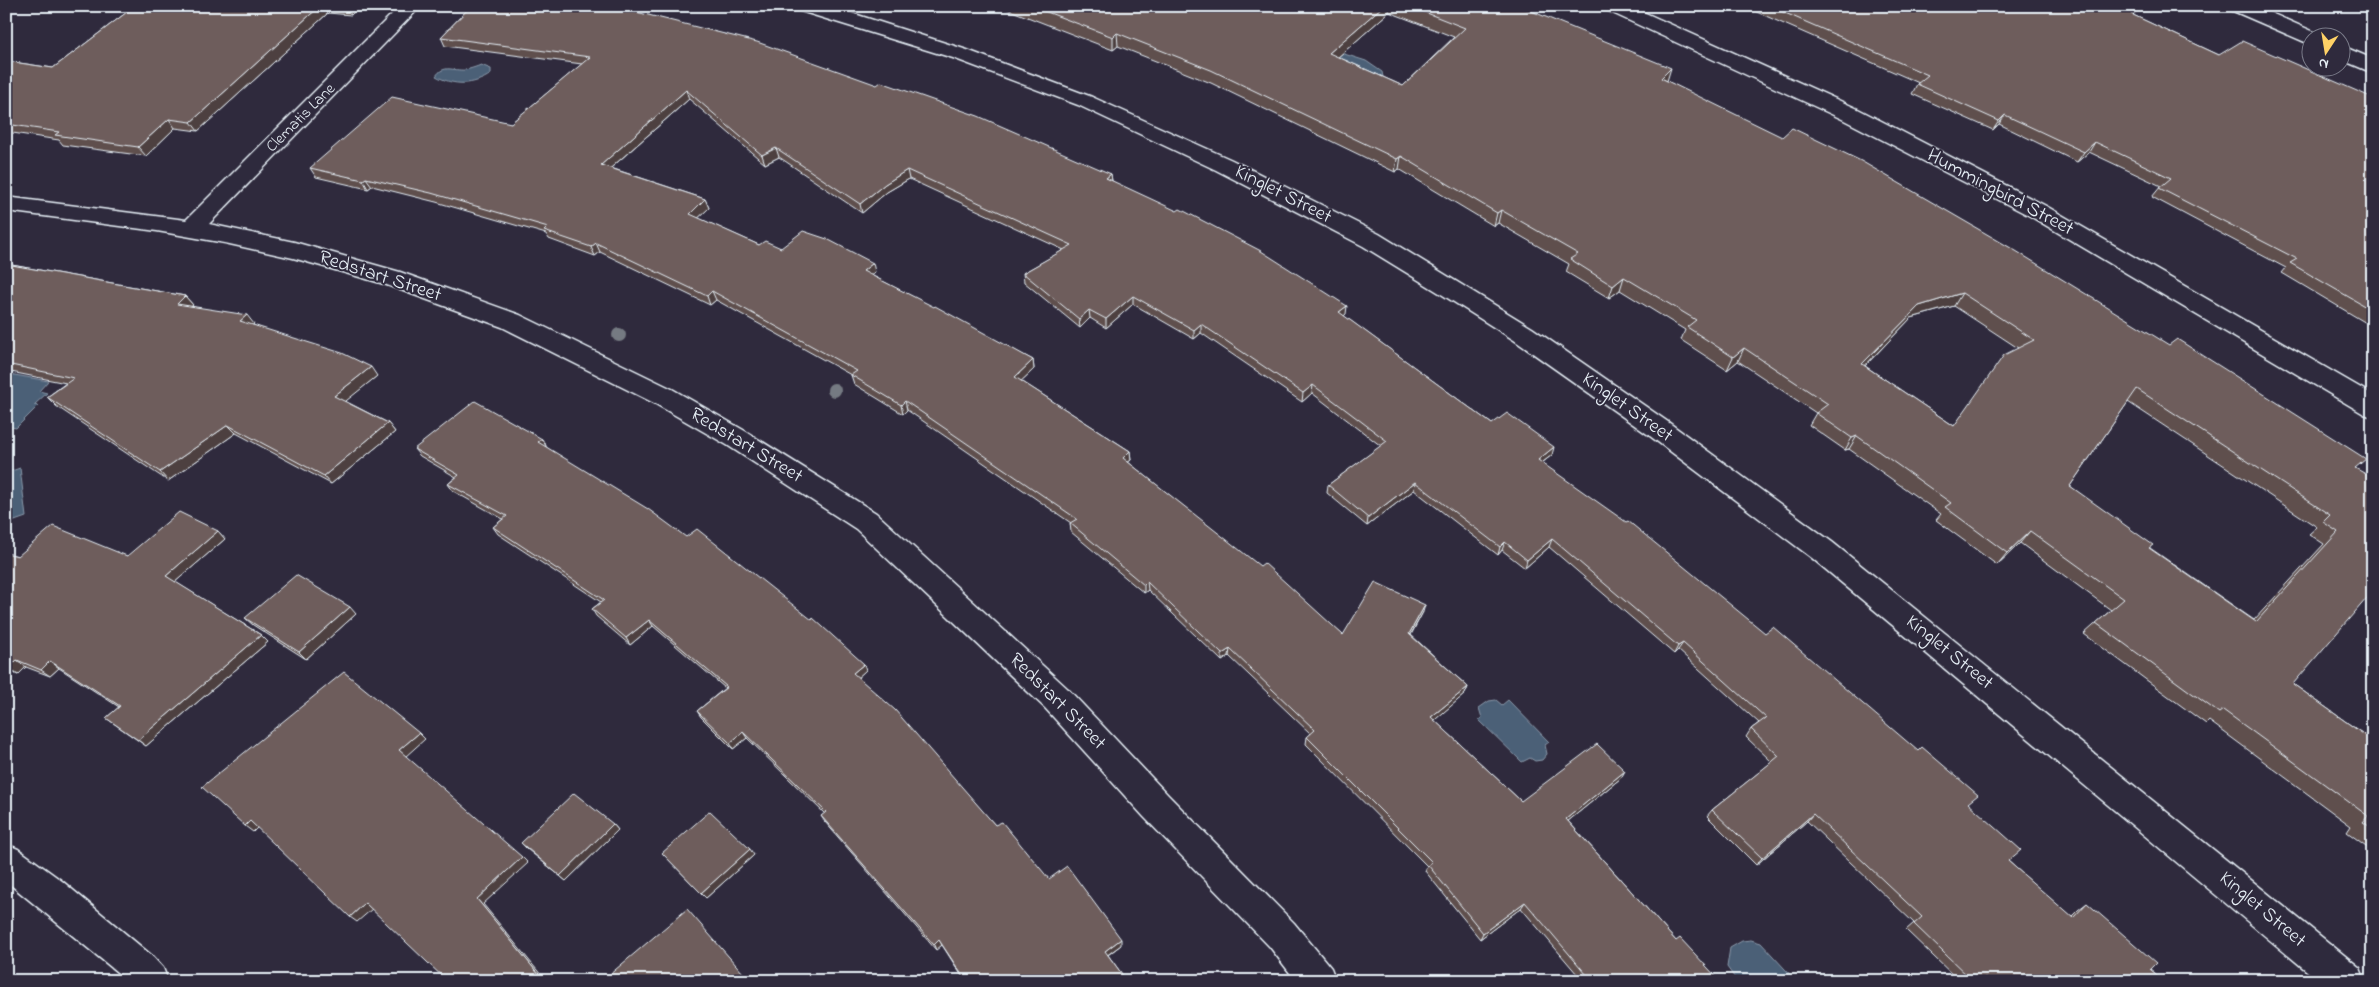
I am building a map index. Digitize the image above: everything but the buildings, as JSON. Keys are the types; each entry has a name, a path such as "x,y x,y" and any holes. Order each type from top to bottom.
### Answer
{"street":[{"name":"Clematis Lane","path":"190,229 411,6"},
{"name":"Kinglet Street","path":"804,6 960,54 1085,102 1232,169 1371,240 1523,334 1659,429 1822,550 2347,981"},
{"name":"Hummingbird Street","path":"1614,6 1850,114 2038,211 2373,407"},
{"path":"2238,6 2302,34"},
{"path":"2352,57 2373,67"},
{"name":"Redstart Street","path":"6,204 190,229 294,250 392,278 511,321 663,396 750,446 866,521 1056,698 1156,806 1286,940 1318,981"},
{"path":"6,860 50,893 139,968 150,981"}],"water":[{"path":"1338,52 1366,61 1382,72 1383,77 1329,54"},
{"path":"481,65 491,69 491,74 470,83 450,82 436,76 439,72 446,69 465,70"},
{"path":"9,374 48,381 39,391 47,393 34,405 38,406 16,428 6,426 6,377"},
{"path":"20,468 26,517 6,524 6,473"},
{"path":"1496,700 1502,705 1508,700 1549,742 1545,745 1547,754 1542,760 1535,761 1530,758 1522,762 1479,720 1482,718 1479,708 1489,701"},
{"path":"1751,940 1761,943 1796,981 1737,981 1727,967 1730,948 1742,941"}]}
